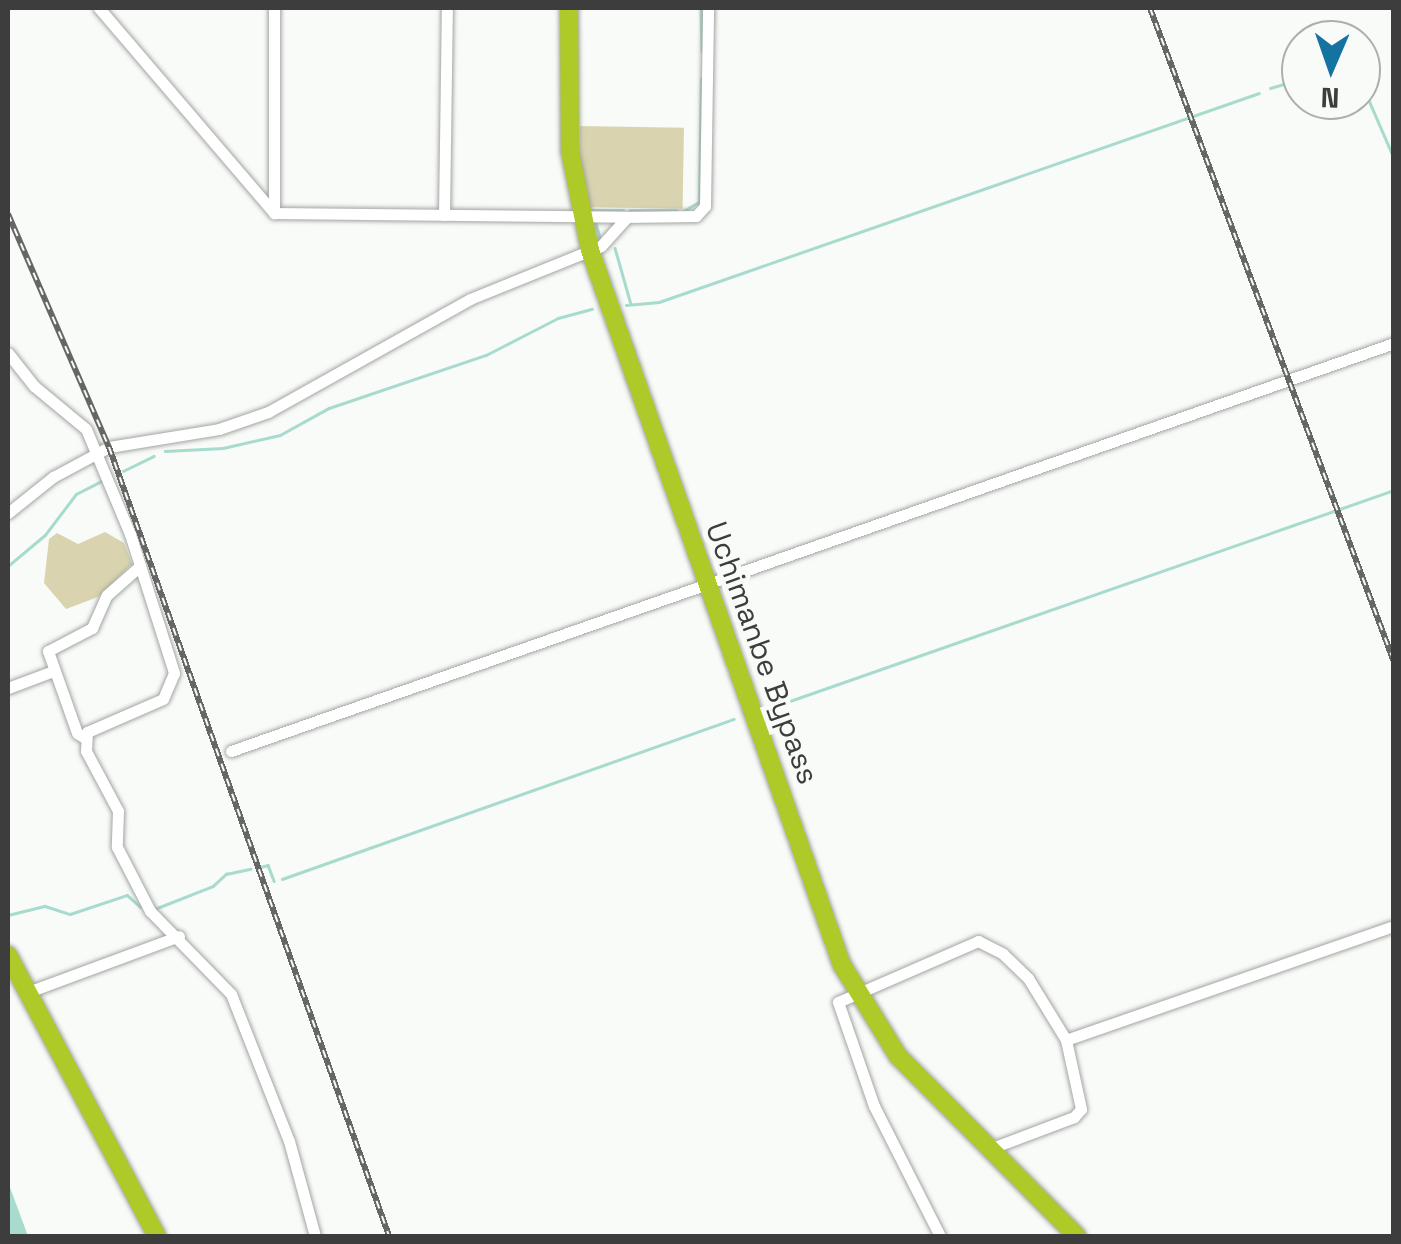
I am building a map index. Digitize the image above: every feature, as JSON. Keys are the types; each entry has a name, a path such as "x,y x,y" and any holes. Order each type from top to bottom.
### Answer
{"highway":[{"name":"Uchimanbe Bypass","path":"569,8 568,116 581,216 590,250 821,912 856,994 898,1056 1077,1236"},
{"path":"8,955 157,1236"}],"street":[{"path":"98,8 274,213 627,217 696,216 705,206 708,8"},
{"path":"274,8 274,213"},
{"path":"444,215 447,8"},
{"path":"8,513 97,452 244,422 470,299 590,250 627,217"},
{"path":"231,751 1394,343"},
{"path":"8,353 34,386 86,428 140,566 173,686 163,699 97,725 85,738"},
{"path":"140,566 107,595 92,628 50,648 52,671 77,733 85,738 118,812 117,847 138,894 231,994 289,1141 314,1236"},
{"path":"8,688 52,671"},
{"path":"1066,1040 1394,926"},
{"path":"28,992 179,936"},
{"path":"940,1236 844,1031 838,1002 985,941 1028,978 1066,1040 1079,1114 992,1148"}],"shaded area":[{"path":"580,126 684,128 683,209 579,207"},
{"path":"105,532 124,543 132,564 98,597 66,609 44,583 49,539 57,533 78,544"},
{"path":"8,1182 28,1236 8,1236"}],"waterway":[{"path":"701,8 702,51"},
{"path":"685,210 699,202 701,79"},
{"path":"1270,88 1281,85"},
{"path":"626,305 659,302 1259,93"},
{"path":"1378,120 1394,158"},
{"path":"591,210 624,210"},
{"path":"630,210 677,210"},
{"path":"595,221 600,237"},
{"path":"615,248 631,304"},
{"path":"165,451 223,448 280,435 329,408 486,355 558,318 592,309"},
{"path":"123,471 154,456"},
{"path":"8,566 45,535 76,494 102,481"},
{"path":"767,709 1394,490"},
{"path":"282,879 734,719"},
{"path":"260,867 268,865 274,881"},
{"path":"157,908 213,886 226,874 250,869"},
{"path":"8,915 45,906 70,914 127,895 141,907"}],"railway":[{"path":"1150,8 1394,662"},
{"path":"8,214 109,447 389,1236"}]}
